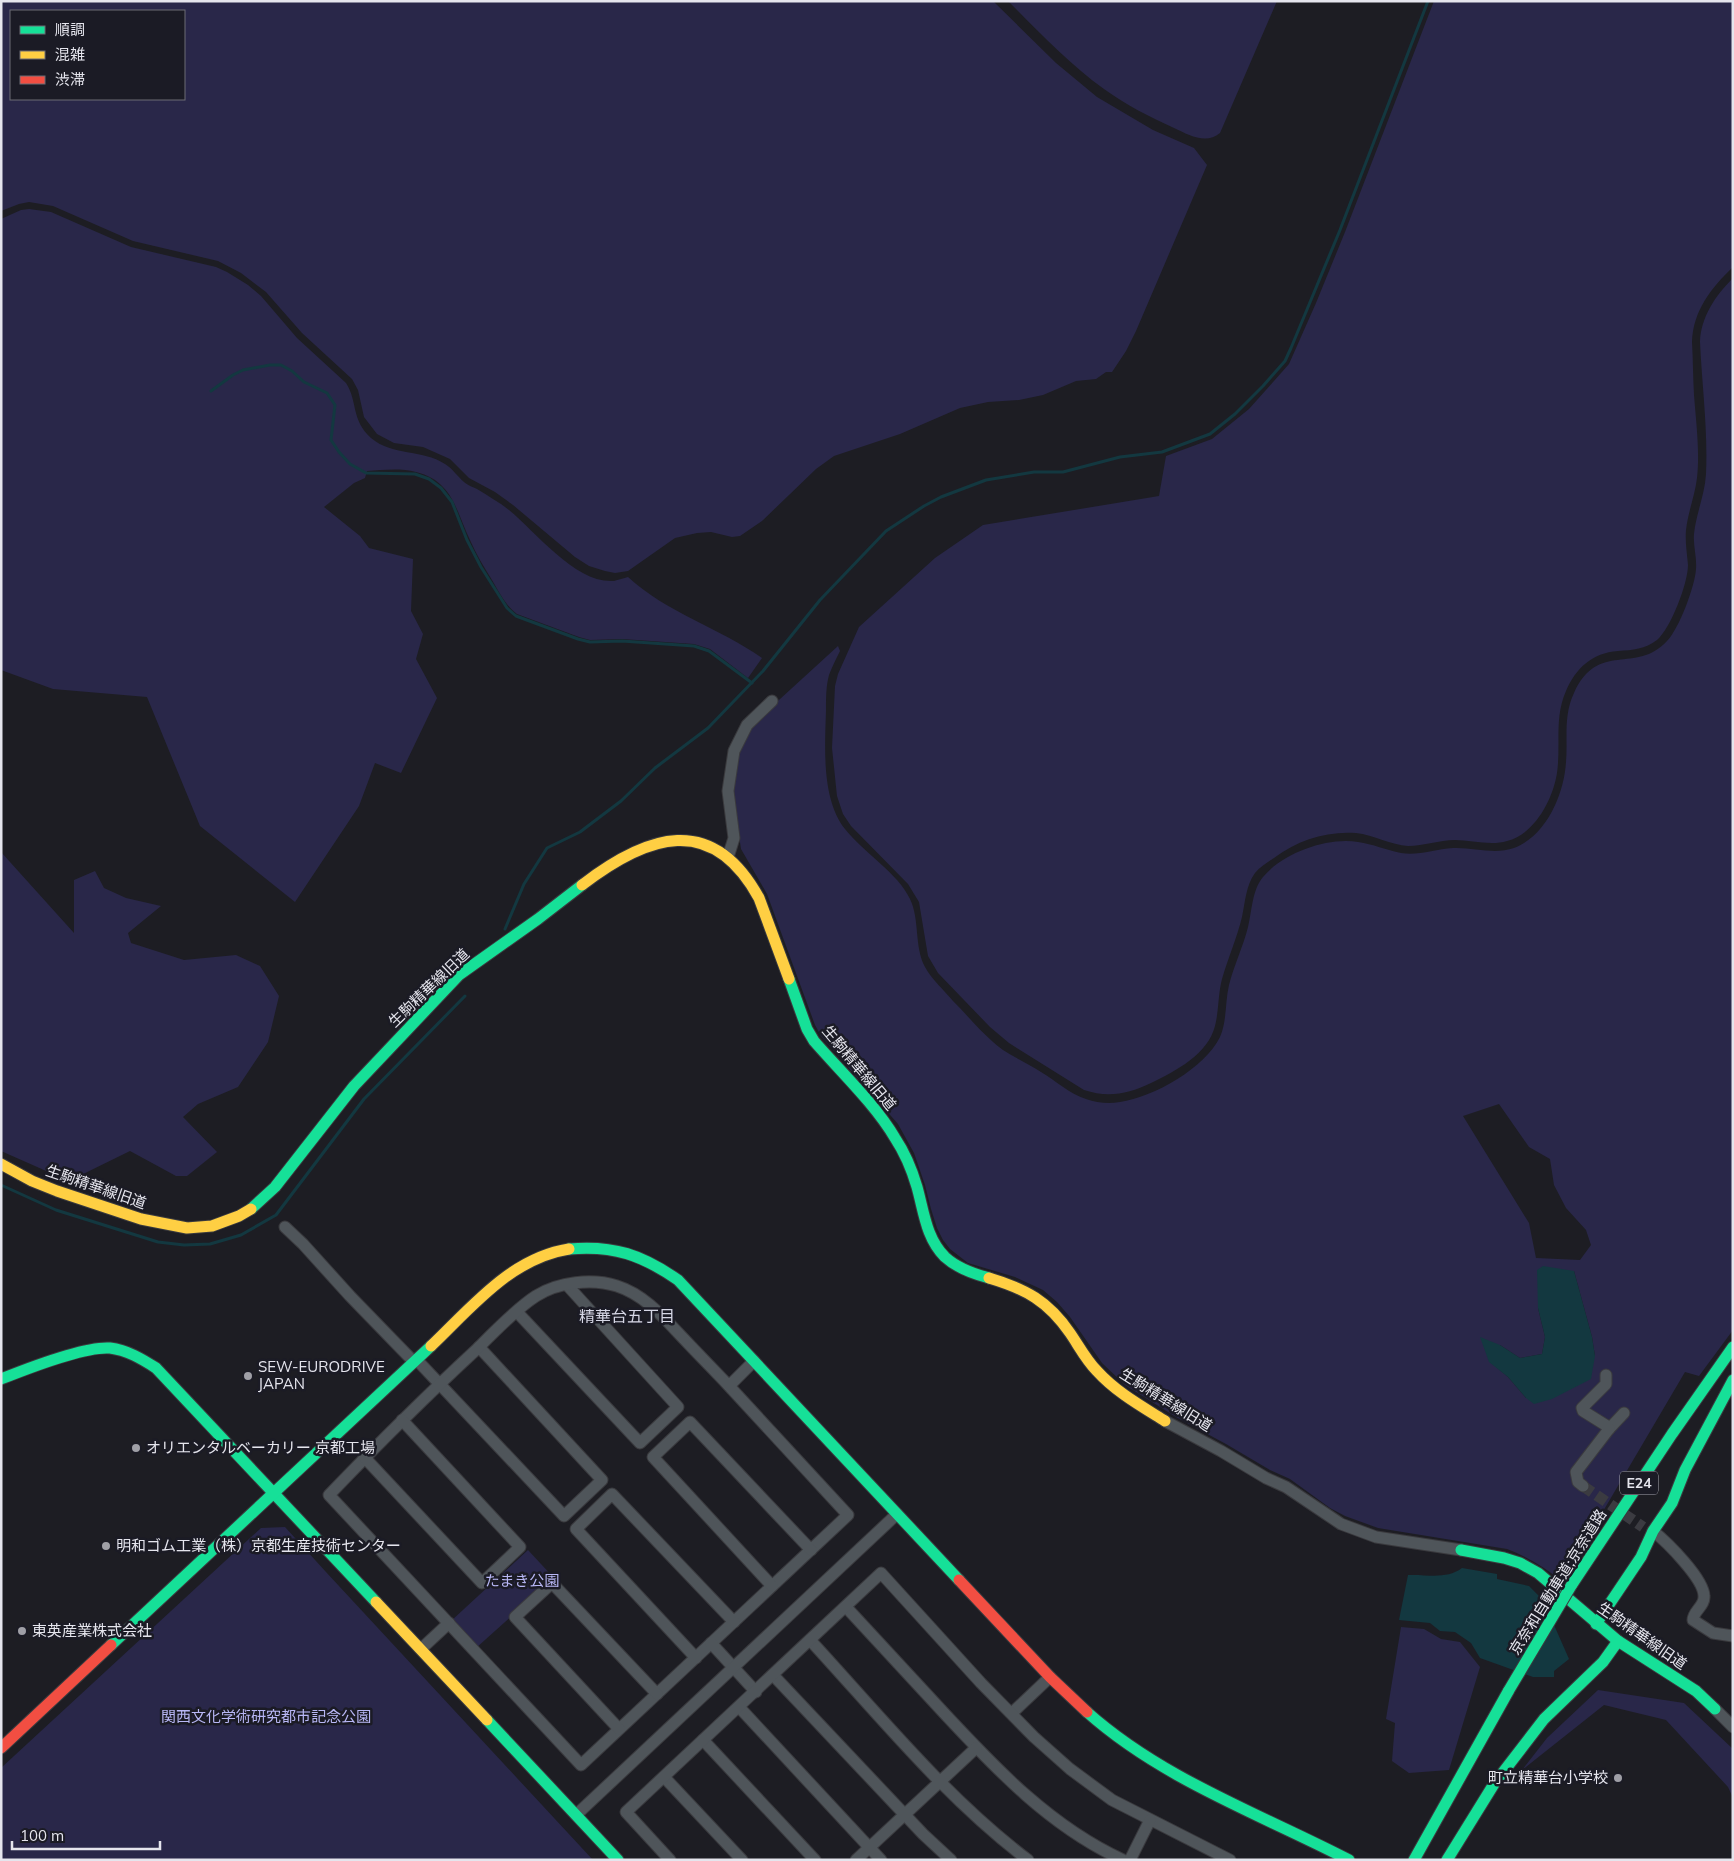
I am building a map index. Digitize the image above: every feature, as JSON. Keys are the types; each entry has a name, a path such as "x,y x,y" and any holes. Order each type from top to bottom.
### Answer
{"main road":[{"name":"生駒精華線旧道","path":"1,1164 32,1181 57,1191 141,1219 180,1227 199,1228 212,1226 240,1216 265,1198 354,1086 459,975 618,861 639,849 664,841 689,840 704,844 728,857 750,881 759,898 805,1022 814,1041 880,1115 900,1144 917,1187 922,1211 936,1245 952,1263 964,1271 1012,1285 1038,1298 1051,1308 1095,1368 1107,1381 1120,1392 1164,1421"},
{"path":"1,1748 415,1360 515,1269 528,1261 548,1253 567,1248 589,1246 628,1252 649,1261 668,1272 686,1288 1050,1677 1092,1717 1143,1755 1349,1860"},
{"name":"京奈和自動車道;京奈道路","path":"1414,1860 1509,1690 1571,1586 1733,1347"},
{"path":"1,1379 34,1366 92,1349 130,1353 156,1368 618,1860"},
{"name":"京奈和自動車道;京奈道路","path":"1708,1382 1733,1357"},
{"path":"1596,1624 1641,1557 1649,1530 1672,1503 1685,1470 1733,1380"},
{"name":"生駒精華線旧道","path":"1461,1550 1504,1558 1520,1563 1538,1573 1618,1641 1696,1691 1715,1709"},
{"path":"1447,1860 1494,1784 1544,1718 1603,1662 1618,1641"},
{"name":"京奈和自動車道;京奈道路","path":"1421,1860 1445,1805"}],"street":[{"path":"728,857 734,838 728,791 734,751 748,726 772,701"},
{"path":"285,1227 350,1296 439,1384 696,1658"},
{"path":"582,1282 617,1286 635,1294 657,1311 848,1515 581,1765 329,1495 402,1420 517,1312 536,1296 553,1288 582,1282"},
{"path":"517,1312 640,1443 678,1407 567,1285"},
{"path":"479,1347 602,1480 564,1516"},
{"path":"729,1386 754,1362"},
{"path":"1606,1375 1606,1384 1582,1408 1583,1411 1609,1429"},
{"path":"1583,1486 1578,1482 1576,1472 1609,1429 1624,1413"},
{"path":"365,1458 482,1583 520,1547 402,1420"},
{"name":"生駒精華線旧道","path":"1164,1421 1221,1451 1266,1478 1286,1487 1341,1524 1376,1537 1461,1550"},
{"path":"772,1586 652,1457 690,1422 811,1550"},
{"path":"576,1529 612,1494 734,1622"},
{"path":"576,1815 897,1514"},
{"path":"1649,1530 1669,1544 1696,1577 1703,1590 1703,1603 1693,1616 1693,1620 1713,1632 1733,1636"},
{"path":"670,1860 626,1812 881,1573 981,1683 1034,1737 1070,1769 1112,1800 1230,1860"},
{"path":"619,1729 515,1617 552,1583 657,1694"},
{"path":"846,1607 976,1748 1012,1784 1052,1817 1091,1843 1123,1860"},
{"path":"421,1649 449,1624"},
{"path":"810,1640 940,1782 986,1826 1028,1860"},
{"path":"711,1643 756,1692"},
{"path":"774,1675 950,1860"},
{"path":"1012,1713 1050,1677"},
{"path":"739,1707 880,1860"},
{"name":"生駒精華線旧道","path":"1715,1709 1733,1727"},
{"path":"703,1740 815,1860"},
{"path":"856,1860 976,1748"},
{"path":"664,1777 742,1860"},
{"path":"1130,1860 1150,1820"}],"green space":[{"path":"1,1 993,1 1056,63 1097,97 1153,130 1194,148 1207,165 1136,331 1112,372 1106,372 1096,379 1076,381 1043,395 1019,400 988,402 960,408 900,434 834,456 816,469 762,521 740,536 732,537 711,532 675,538 628,571 615,573 589,566 575,557 513,505 495,492 469,478 450,459 423,447 394,443 377,434 364,417 358,390 352,379 302,333 266,292 241,273 218,261 133,241 53,206 29,202 1,211"},
{"path":"1008,1 1277,1 1220,133 1215,137 1203,139 1191,136 1156,120 1104,89 1066,58"},
{"path":"1434,1 1733,1 1733,267 1717,283 1705,301 1693,331 1698,468 1686,530 1688,565 1682,593 1668,626 1657,640 1639,649 1609,652 1600,655 1586,663 1575,675 1566,691 1560,711 1558,763 1555,783 1541,814 1526,831 1517,837 1501,842 1488,843 1455,840 1408,846 1363,834 1345,833 1323,835 1293,846 1259,869 1252,878 1246,894 1240,925 1222,979 1215,1026 1206,1045 1180,1067 1143,1087 1118,1094 1101,1094 1084,1090 1009,1043 990,1027 938,973 928,956 919,902 908,884 851,826 843,814 837,796 832,748 835,686 838,674 859,627 935,558 983,525 1159,496 1166,456 1212,439 1249,409 1289,364 1345,232"},
{"path":"29,209 51,212 131,247 216,267 227,272 261,296 297,338 346,383 350,390 360,424 371,438 379,444 388,448 427,456 445,464 465,483 509,510 571,566 600,580 614,581 628,577 659,601 746,647 762,658 748,678 710,649 694,644 622,639 590,640 517,614 509,607 500,594 475,550 452,498 438,482 428,476 404,470 367,471 365,478 354,483 324,507 360,536 369,548 413,559 411,611 423,634 416,659 437,698 401,773 375,763 359,806 295,902 200,826 147,697 53,689 1,670 1,219 21,210"},
{"path":"1733,278 1733,1330 1699,1376 1685,1372 1562,1581 1536,1563 1507,1549 1378,1528 1345,1516 1330,1508 1290,1479 1270,1470 1176,1417 1125,1385 1102,1363 1070,1317 1043,1290 1015,1277 968,1263 950,1249 937,1228 914,1153 898,1124 821,1036 815,1025 767,894 741,849 732,788 735,766 743,740 756,721 838,646 840,651 829,675 826,697 825,756 828,788 832,803 837,817 852,838 889,871 910,899 915,916 919,950 925,967 931,976 996,1045 1080,1097 1099,1102 1116,1103 1148,1094 1163,1087 1191,1070 1203,1060 1220,1037 1224,1025 1229,985 1246,934 1259,882 1272,868 1282,861 1306,849 1333,842 1346,841 1364,843 1407,854 1453,848 1499,851 1514,848 1525,842 1544,824 1562,788 1566,762 1568,710 1574,693 1584,677 1594,667 1606,662 1643,656 1655,651 1672,635 1690,596 1696,569 1694,534 1706,474 1701,333 1710,307","holes":["1499,1104 1529,1147 1550,1159 1554,1185 1566,1208 1586,1230 1591,1245 1580,1260 1536,1258 1529,1223 1463,1116","1574,1271 1592,1337 1595,1356 1526,1398 1508,1377 1490,1362 1500,1345 1520,1358 1542,1354 1545,1337 1538,1308"]},
{"path":"1,852 74,933 74,880 95,871 104,888 126,898 161,906 128,933 131,943 184,960 236,955 260,966 279,996 268,1042 238,1087 198,1104 183,1117 217,1152 187,1176 176,1176 130,1151 73,1179 53,1174 1,1151"},
{"name":"関西文化学術研究都市記念公園","path":"285,1527 593,1860 1,1860 1,1768 261,1528"},
{"name":"たまき公園","path":"528,1550 554,1578 476,1648 451,1621"},
{"path":"1401,1627 1424,1629 1441,1639 1460,1642 1480,1667 1449,1770 1409,1773 1392,1761 1395,1723 1386,1719"},
{"path":"1598,1690 1684,1703 1733,1749 1733,1798 1728,1787 1666,1720 1604,1705 1522,1770 1547,1738"}],"water":[{"path":"1543,1266 1574,1271 1592,1337 1595,1356 1591,1379 1552,1399 1534,1404 1526,1398 1508,1377 1489,1362 1480,1337 1500,1345 1520,1358 1542,1354 1545,1337 1538,1308 1537,1270"},
{"path":"1462,1568 1497,1574 1497,1579 1529,1586 1543,1600 1569,1659 1554,1671 1554,1677 1533,1677 1480,1658 1471,1643 1455,1632 1440,1631 1430,1623 1399,1620 1408,1575 1436,1576 1456,1572"}],"waterway":[{"path":"505,929 524,884 547,848 580,832 621,801 655,768 708,728 763,671 820,600 886,531 941,497 986,480 1034,472 1063,472 1120,457 1162,452 1210,434 1235,414 1263,386 1285,361 1291,348 1340,230 1428,1"},
{"path":"211,391 243,370 281,365 292,371 304,382 327,393 335,405 331,440 350,464 366,473 415,474 429,479 441,488 452,502 467,540 481,567 507,608 516,616 590,642 622,641 694,646 709,651 752,683"},
{"path":"1,1185 56,1210 158,1242 184,1245 210,1244 241,1235 276,1215 364,1099 465,996"}],"tunnel":[{"path":"1583,1486 1643,1527"}],"traffic: fast":[{"path":"251,1209 275,1187 354,1086 459,975 582,885"},
{"path":"789,979 807,1029 814,1041 878,1113 902,1150 915,1181 930,1233 939,1250 945,1257 960,1267 989,1278"},
{"path":"569,1249 614,1250 640,1258 678,1280 959,1580"},
{"path":"111,1645 431,1346"},
{"path":"1571,1586 1672,1434 1733,1347"},
{"path":"1,1379 55,1359 99,1348 122,1351 145,1361 156,1368 376,1602"},
{"path":"1596,1624 1641,1557 1653,1531 1672,1503 1685,1470 1733,1380"},
{"path":"1461,1550 1504,1558 1520,1563 1538,1573 1618,1641 1696,1691 1715,1709"},
{"path":"1509,1690 1571,1586"},
{"path":"1447,1860 1494,1784 1544,1719 1603,1662 1618,1641"},
{"path":"1414,1860 1509,1690"},
{"path":"1087,1712 1116,1736 1179,1776 1349,1860"},
{"path":"487,1720 618,1860"}],"traffic: slow":[{"path":"582,885 630,854 654,844 677,840 699,843 721,853 741,871 759,898 789,979"},
{"path":"1,1164 32,1181 57,1191 141,1219 187,1228 212,1226 239,1216 251,1209"},
{"path":"431,1346 477,1301 511,1273 529,1262 548,1254 569,1249"},
{"path":"989,1278 1025,1292 1044,1304 1062,1322 1089,1362 1104,1379 1165,1421"},
{"path":"376,1602 487,1720"}],"traffic: jam":[{"path":"959,1580 1050,1677 1087,1712"},
{"path":"1,1748 111,1645"}],"place":[{"name":"SEW-EURODRIVE JAPAN","path":"248,1376"},
{"name":"オリエンタルベーカリー 京都工場","path":"136,1448"},
{"name":"明和ゴム工業（株）京都生産技術センター","path":"106,1546"},
{"name":"東英産業株式会社","path":"22,1631"},
{"name":"町立精華台小学校","path":"1618,1778"}],"district":[{"name":"精華台五丁目","path":"627,1316"}]}
